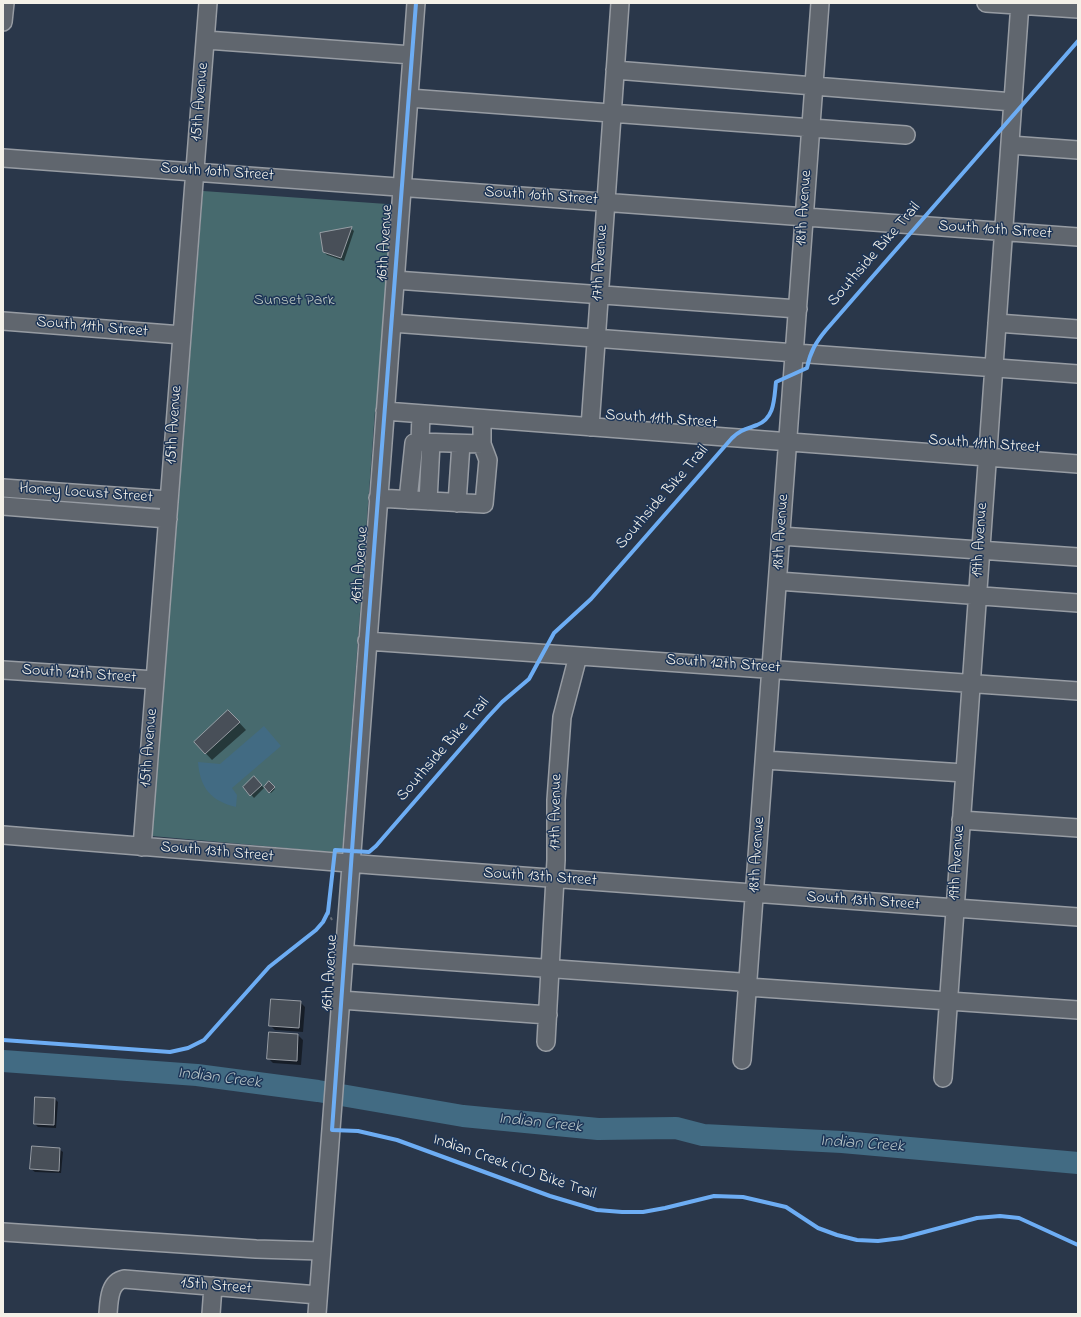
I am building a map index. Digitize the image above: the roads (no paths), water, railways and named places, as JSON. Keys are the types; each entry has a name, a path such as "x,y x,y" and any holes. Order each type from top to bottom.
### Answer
{"street":[{"path":"3,22 4,3"},
{"name":"15th Avenue","path":"142,847 208,3"},
{"name":"16th Avenue","path":"317,1314 337,1066 367,641 416,3"},
{"name":"17th Avenue","path":"590,427 620,3"},
{"name":"18th Avenue","path":"742,1060 820,3"},
{"path":"986,3 1020,4 1078,10"},
{"name":"19th Avenue","path":"943,1078 970,683 1020,4"},
{"path":"206,40 412,55"},
{"path":"615,70 1013,102"},
{"path":"409,98 906,136"},
{"path":"1010,145 1078,150"},
{"name":"South 10th Street","path":"3,158 1078,237"},
{"path":"395,280 798,309"},
{"name":"South 11th Street","path":"3,321 182,335"},
{"path":"997,322 1078,329"},
{"path":"392,323 1078,374"},
{"name":"South 11th Street","path":"385,412 1078,464"},
{"path":"421,414 422,442 428,501"},
{"path":"378,498 484,504 488,460 482,444 482,419"},
{"path":"422,442 482,444"},
{"path":"408,500 422,442"},
{"path":"457,503 461,444"},
{"name":"Honey Locust Street","path":"3,488 169,500"},
{"name":"Honey Locust Street","path":"3,506 168,520"},
{"path":"781,536 1078,557"},
{"path":"778,581 1078,603"},
{"name":"South 12th Street","path":"367,641 1078,691"},
{"name":"17th Avenue","path":"546,1042 555,879 556,800 562,717 578,656"},
{"name":"South 12th Street","path":"3,670 155,680"},
{"path":"765,760 964,773"},
{"path":"961,820 1078,828"},
{"name":"South 13th Street","path":"3,835 351,864 1078,917"},
{"path":"344,954 727,981 740,982 748,987 1078,1010"},
{"path":"341,1000 548,1015"},
{"path":"3,1232 256,1249 321,1251"},
{"name":"15th Street","path":"108,1314 110,1298 115,1284 119,1280 124,1279 318,1295"},
{"path":"211,1314 213,1286"}],"water":[{"path":"264,726 281,746 232,788 237,795 236,807 220,801 208,792 204,786 199,771 198,762 220,764"}],"waterway":[{"name":"Indian Creek","path":"3,1061 197,1075 318,1091 463,1116 598,1129 676,1128 703,1135 842,1142 1078,1163"}],"park label":[{"name":"Sunset Park","path":"294,301"}]}
